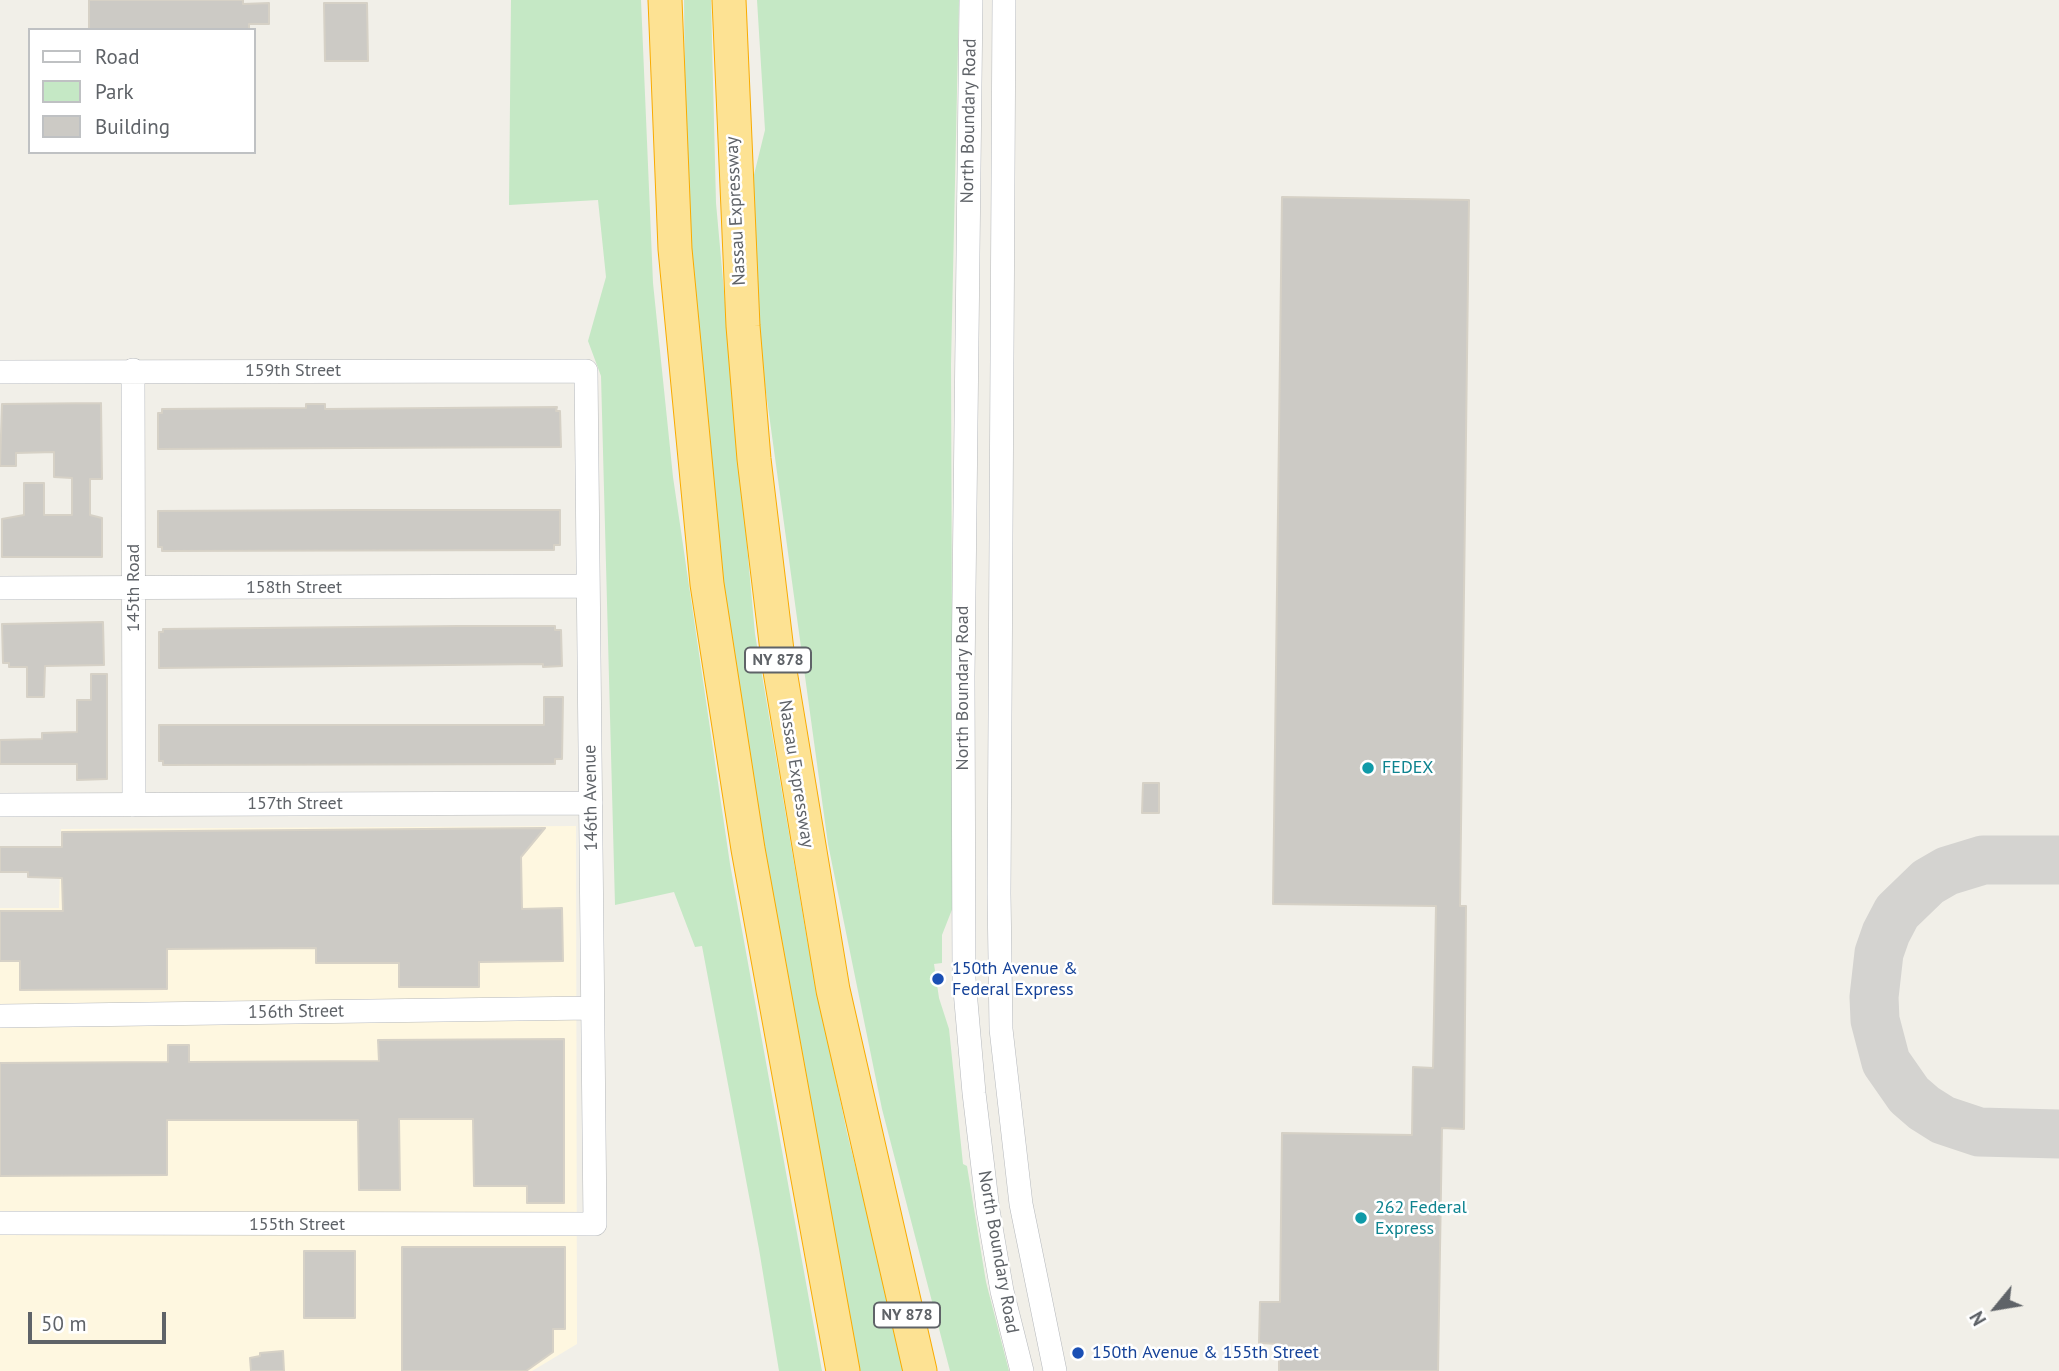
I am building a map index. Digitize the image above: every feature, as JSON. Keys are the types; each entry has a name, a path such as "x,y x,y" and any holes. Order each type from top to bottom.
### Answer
{"highway":[{"name":"NY 878","path":"666,0 676,262 707,584 752,876 843,1371"},
{"name":"Nassau Expressway","path":"729,0 743,326 774,633 823,937 920,1371"},
{"path":"894,1259 931,1371"}],"street":[{"name":"North Boundary Road","path":"971,0 963,662 964,979 972,1082 988,1210 1002,1290 1022,1371"},
{"name":"North Boundary Road","path":"1003,0 1001,1017 1004,1074 1021,1204 1055,1371"},
{"name":"145th Road","path":"133,370 134,805"},
{"name":"159th Street","path":"0,372 586,371"},
{"name":"146th Avenue","path":"586,371 595,1224"},
{"name":"158th Street","path":"0,588 134,590 589,586"},
{"name":"157th Street","path":"0,805 591,803"},
{"name":"156th Street","path":"0,1016 592,1008"},
{"name":"155th Street","path":"0,1223 595,1224"}],"shaded area":[{"path":"576,826 577,1344 532,1371 0,1371 0,908 59,908 61,829"}],"green space":[{"path":"511,0 641,0 653,283 673,477 730,864 822,1371 779,1371 702,946 695,947 674,892 615,905 601,376 588,341 606,277 598,200 509,205"},
{"path":"684,0 711,0 716,203 755,634 808,945 847,1133 907,1371 855,1371 790,1010 714,527 686,183"},
{"path":"757,0 959,0 951,364 953,907 942,935 942,963 934,964 939,998 949,1029 963,1164 967,1166 986,1282 1009,1371 950,1371 882,1109 828,844 762,363 751,187 765,130"}],"building":[{"path":"89,0 243,0 243,4 269,3 269,24 249,24 249,28 89,28"},
{"path":"324,3 367,3 368,61 325,61"},
{"name":"FEDEX","path":"1282,197 1469,200 1460,906 1466,906 1464,1129 1442,1128 1438,1371 1279,1371 1279,1344 1259,1343 1260,1302 1280,1302 1282,1133 1412,1135 1413,1067 1433,1068 1436,906 1273,904"},
{"path":"101,403 102,479 90,479 90,515 102,518 102,557 2,557 2,519 24,515 24,483 44,483 44,515 72,515 72,478 54,477 54,452 16,453 16,466 0,466 2,404"},
{"path":"306,404 325,404 325,409 557,407 556,411 560,411 561,447 158,449 158,413 162,413 162,409 306,408"},
{"path":"560,510 560,545 554,545 554,550 162,551 162,547 158,547 158,511"},
{"path":"103,622 104,665 45,666 44,697 27,697 27,667 9,667 9,663 3,663 2,624"},
{"path":"555,626 555,630 561,630 562,666 159,668 159,632 163,632 163,629"},
{"path":"91,674 107,674 107,779 77,780 77,764 0,764 0,740 42,739 42,733 77,732 77,700 91,700"},
{"path":"544,697 563,697 562,759 555,759 555,764 163,765 163,761 159,761 159,725 544,725"},
{"path":"1143,783 1159,783 1159,813 1142,813"},
{"path":"545,828 521,857 522,909 562,908 563,961 479,962 479,987 399,987 399,963 316,963 316,948 167,949 167,989 20,990 20,961 0,961 0,911 63,911 62,878 28,877 28,872 0,872 0,847 62,847 62,832"},
{"path":"564,1039 564,1203 527,1203 527,1186 474,1186 473,1119 399,1119 400,1190 359,1190 358,1120 167,1120 167,1175 0,1176 0,1063 168,1062 168,1045 189,1045 189,1062 379,1061 378,1040"},
{"path":"402,1247 565,1247 565,1329 553,1329 553,1352 526,1371 402,1371"},
{"path":"304,1251 355,1251 355,1318 304,1318"},
{"path":"283,1351 284,1371 251,1371 250,1358 260,1356 260,1353"}],"taxiway":[{"path":"2059,860 1983,860 1947,871 1928,882 1897,912 1886,933 1879,953 1874,997 1875,1020 1886,1062 1909,1095 1924,1108 1943,1120 1979,1132 2059,1134"}],"place":[{"name":"FEDEX","path":"1368,768"},
{"name":"150th Avenue & Federal Express","path":"938,979"},
{"name":"262 Federal Express","path":"1361,1218"},
{"name":"150th Avenue & 155th Street","path":"1078,1353"}]}
